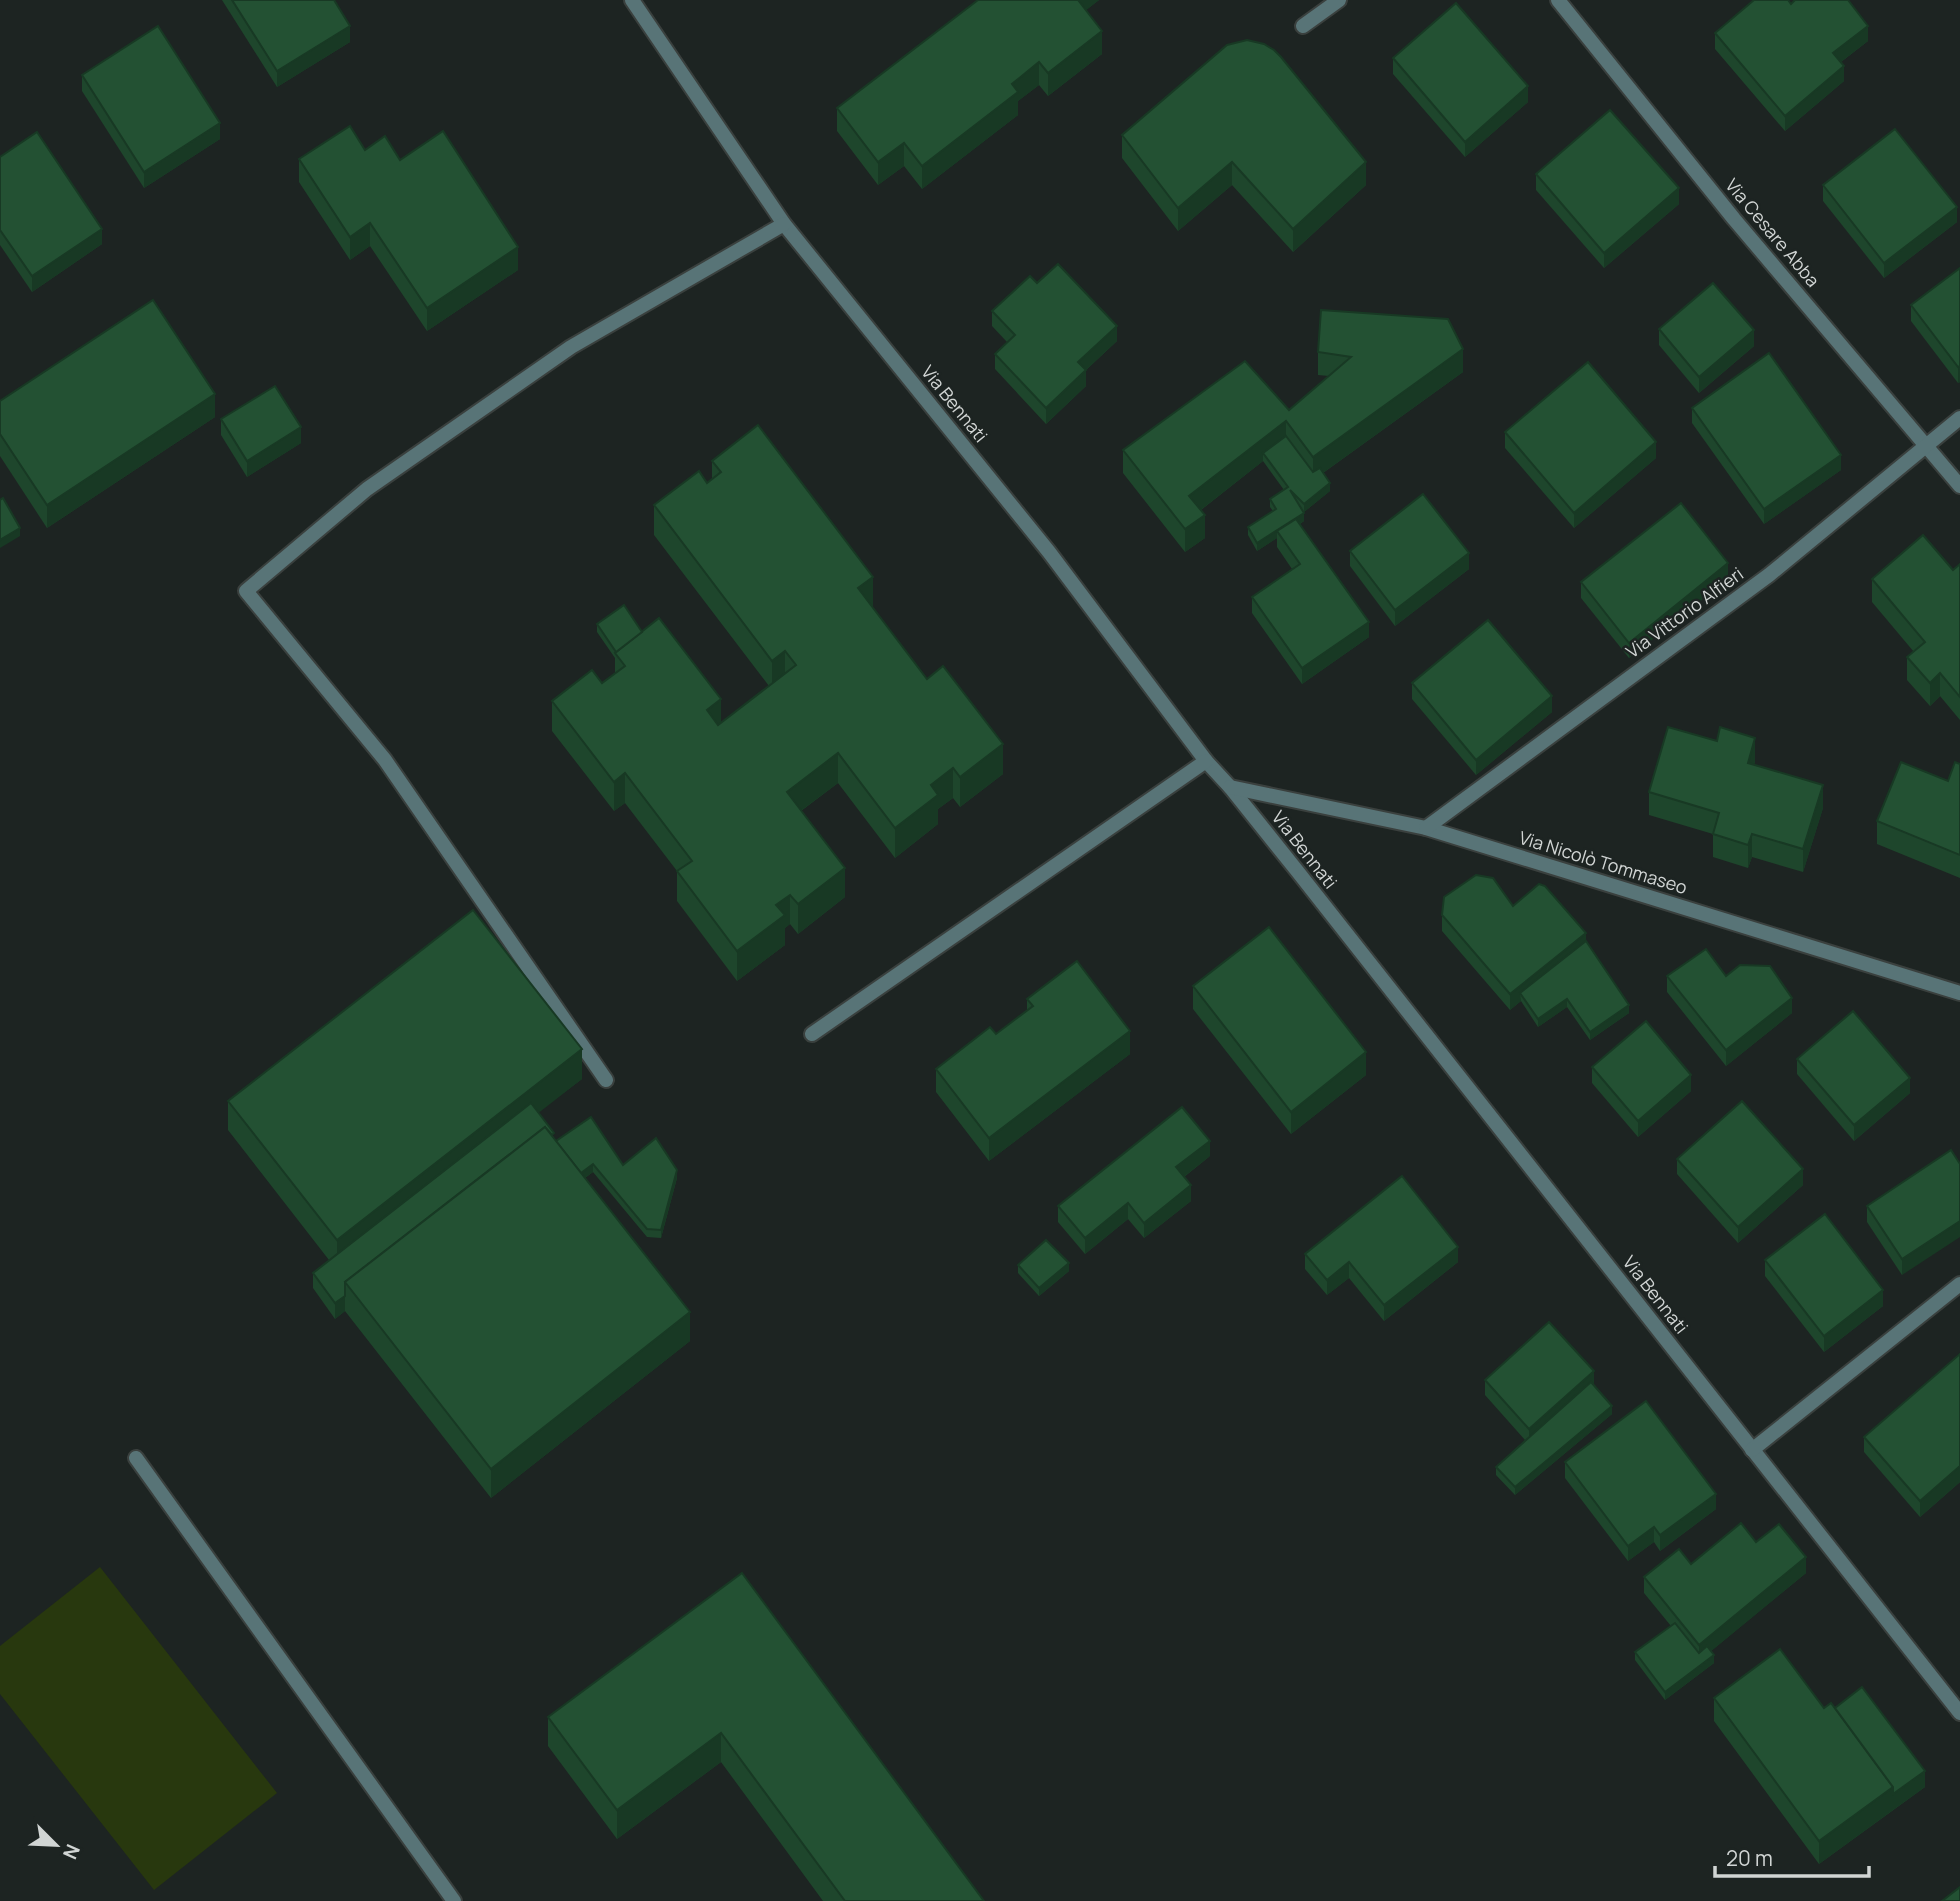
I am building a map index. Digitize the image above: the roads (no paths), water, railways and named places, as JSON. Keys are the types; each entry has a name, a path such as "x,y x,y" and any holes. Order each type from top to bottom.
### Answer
{"street":[{"name":"Via Bennati","path":"632,0 785,224 1049,552 1206,761 1230,787 1960,1713"},
{"path":"1303,26 1339,0"},
{"name":"Via Cesare Abba","path":"1558,0 1734,219 1960,486"},
{"path":"606,1080 385,760 246,591 367,489 571,346 785,224"},
{"name":"Via Vittorio Alfieri","path":"1426,828 1769,575 1960,418"},
{"path":"812,1034 1206,761"},
{"name":"Via Nicolò Tommaseo","path":"1230,787 1426,828 1960,993"},
{"path":"1752,1450 1960,1284"},
{"path":"136,1458 454,1901"}]}
